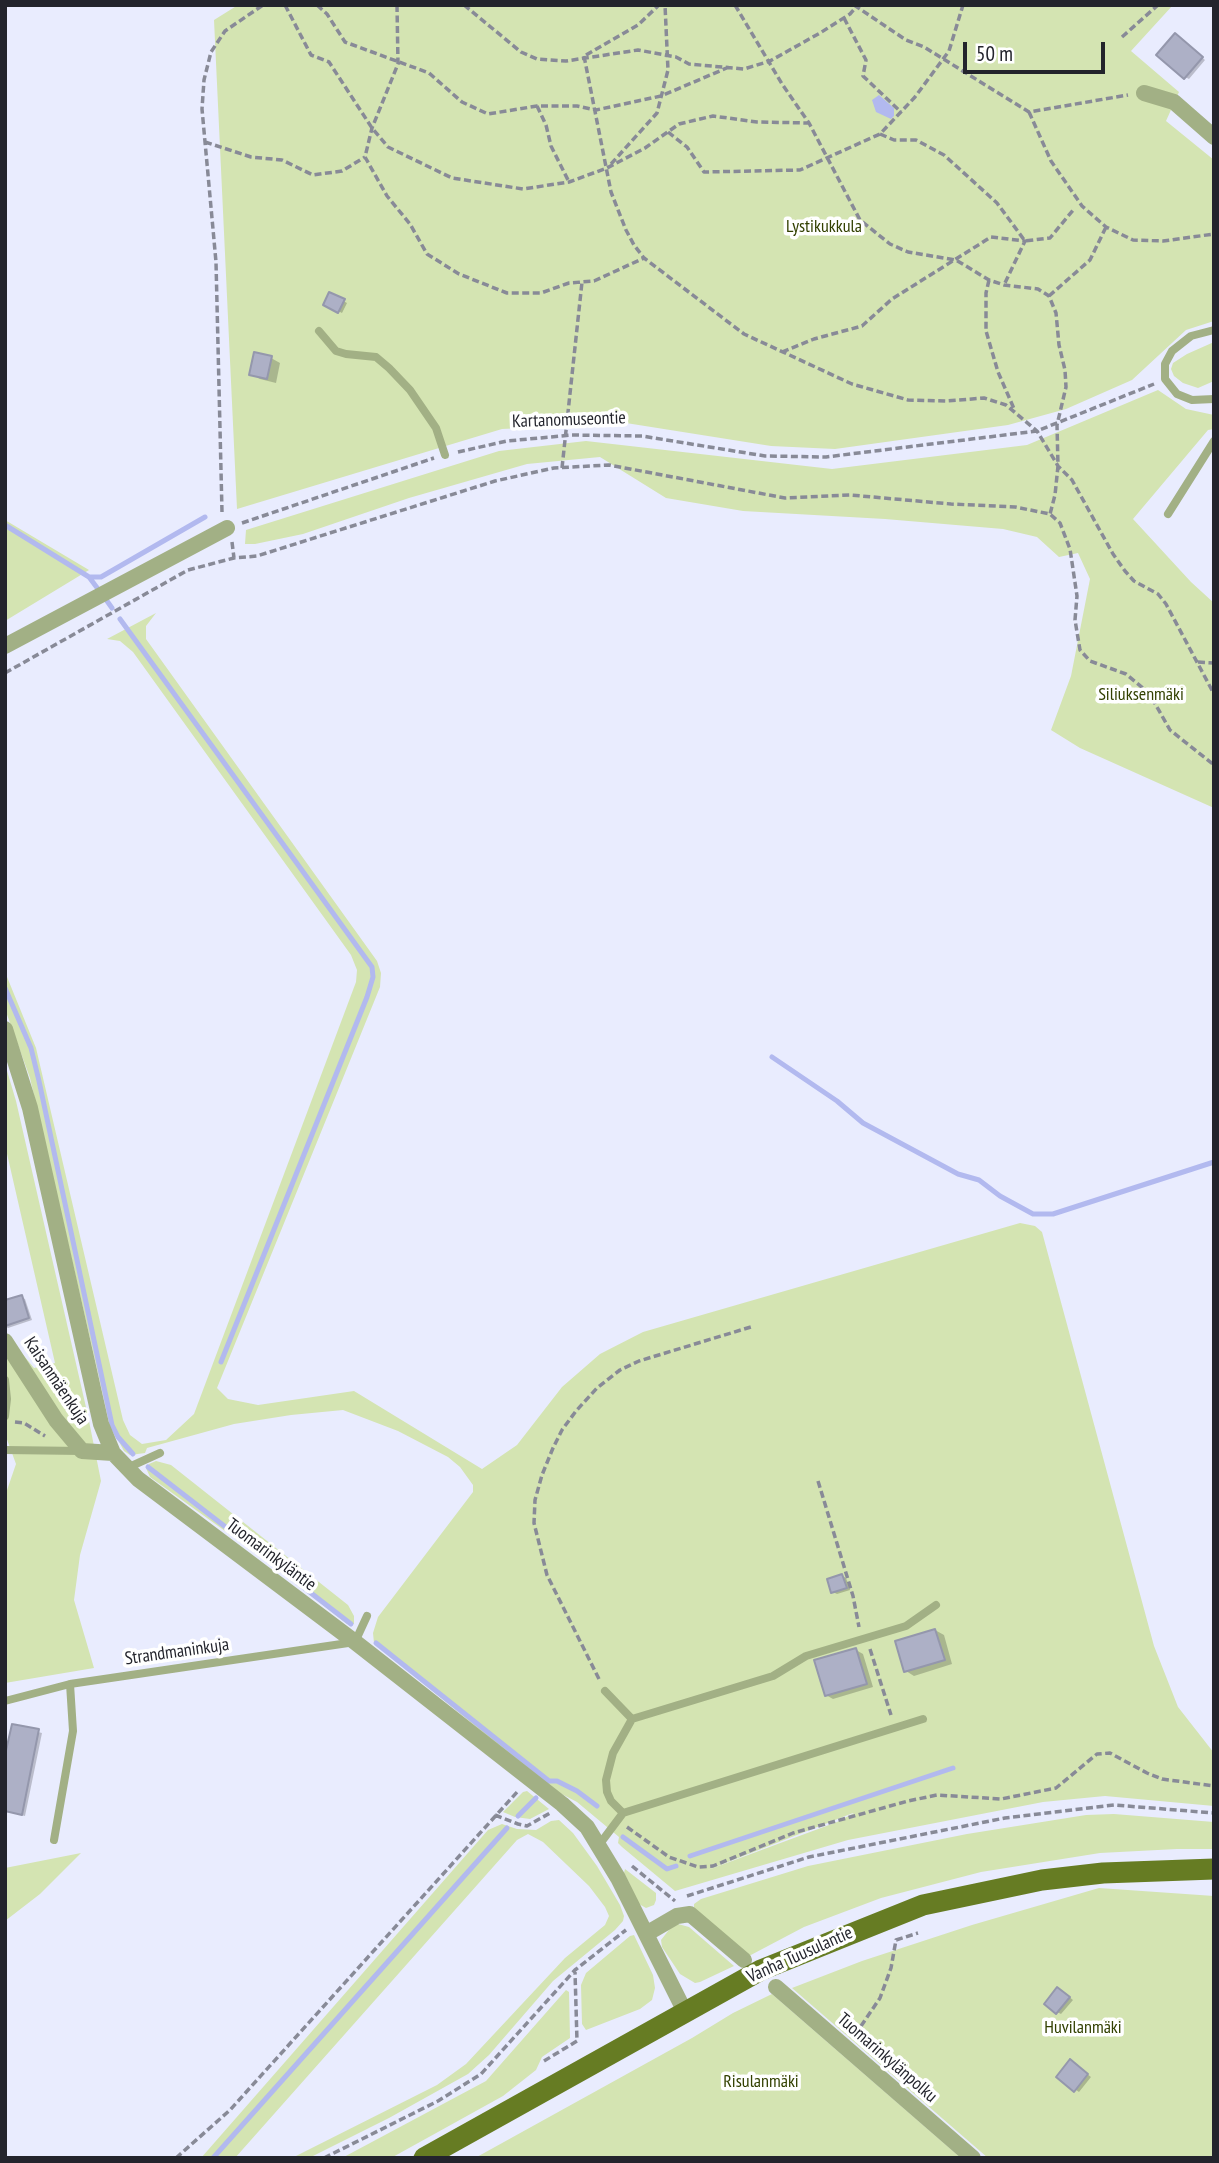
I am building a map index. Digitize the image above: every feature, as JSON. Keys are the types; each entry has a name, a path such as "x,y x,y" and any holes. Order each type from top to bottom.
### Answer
{"main road":[{"name":"Vanha Tuusulantie","path":"424,2158 761,1970 923,1905 1042,1880 1102,1873 1214,1870"}],"street":[{"path":"1144,93 1174,103 1214,136"},
{"path":"5,646 227,528"},
{"name":"Tuomarinkyläntie","path":"5,1029 30,1108 101,1424 113,1453 138,1479 355,1642 562,1804 587,1827 643,1927 685,2012"},
{"name":"Kaisanmäenkuja","path":"5,1341 56,1420 82,1451 113,1453"},
{"path":"643,1927 690,1914 744,1960"},
{"name":"Tuomarinkylänpolku","path":"776,1987 973,2158"}],"lane":[{"path":"1213,402 1192,400 1177,394 1165,379 1165,364 1172,351 1191,336 1214,330"},
{"path":"318,331 336,351 376,357 389,368 410,390 436,428 445,455"},
{"path":"1168,514 1214,441"},
{"path":"5,1380 8,1399 5,1416"},
{"path":"5,1450 82,1451"},
{"path":"127,1468 160,1453"},
{"path":"621,1817 607,1792 606,1780 612,1753 632,1719 773,1676 806,1656 906,1626 936,1605"},
{"path":"355,1642 367,1616"},
{"name":"Strandmaninkuja","path":"5,1701 70,1684 355,1642"},
{"path":"54,1840 73,1731 70,1684"},
{"path":"605,1690 632,1719"},
{"path":"599,1845 621,1817 923,1718"}],"path":[{"path":"227,528 222,515 219,458 215,248 205,142 204,80 211,52 225,31 263,5"},
{"path":"285,5 311,55 329,62 372,128 388,147 452,178 523,189 569,182 607,168 645,148 679,124 713,116 757,122 810,123"},
{"path":"317,5 345,42 398,64 429,73 462,102 488,114 537,106 576,106 596,110 661,96 729,67"},
{"path":"397,5 398,64 372,128 365,157 387,196 410,223 428,254 459,274 507,293 541,293 569,283 594,281 644,258"},
{"path":"464,5 521,52 537,58 566,61 584,56 638,50 676,57 689,64 744,69 770,61 844,18 856,6 906,40 924,47 1029,112 1051,161 1082,206 1105,227 1133,240 1163,241 1208,237 1214,234"},
{"path":"584,56 638,25 662,5"},
{"path":"607,168 657,113 668,69 662,5"},
{"path":"735,5 782,83 810,123 860,220 890,244 908,252 956,260 989,280 1004,285 1038,289 1049,296 1056,313 1066,387 1056,425 1058,466 1050,514"},
{"path":"668,132 687,147 704,173 800,170 880,134 949,51 963,5"},
{"path":"1122,37 1158,5"},
{"path":"844,18 866,60 863,76 901,112"},
{"path":"584,56 618,212 634,245 644,258 744,334 852,384 908,400 984,398 1006,404 1037,431 1058,466 1072,480 1125,571 1134,580 1158,594 1166,604 1214,694"},
{"path":"1029,112 1144,93"},
{"path":"537,106 546,125 551,146 569,182"},
{"path":"880,134 894,140 916,140 944,155 997,203 1025,241"},
{"path":"205,142 251,157 282,160 313,175 342,171 365,157"},
{"path":"782,352 814,339 862,326 892,299 991,237 1025,241 1050,238 1074,209"},
{"path":"1049,296 1090,260 1105,227"},
{"path":"1004,285 1025,241"},
{"path":"989,280 986,293 986,331 998,372 1016,413"},
{"path":"562,468 582,282"},
{"name":"Kartanomuseontie","path":"227,528 445,455 507,441 565,436 642,436 765,456 826,457 1037,431 1165,379"},
{"path":"5,673 188,570 234,558 257,556 495,481 562,468 609,465 785,498 850,495 1015,507 1050,514 1060,523 1070,549 1077,596 1075,620 1080,650 1090,662 1126,674 1149,693 1170,730 1214,765"},
{"path":"1198,662 1214,663"},
{"path":"605,1690 547,1576 537,1537 534,1523 535,1500 552,1448 576,1411 597,1388 621,1370 639,1361 754,1326"},
{"path":"818,1481 853,1596 859,1626 866,1638 895,1727"},
{"path":"621,1817 669,1857 698,1867 713,1866 793,1833 908,1801 937,1796 1000,1799 1056,1788 1097,1755 1110,1753 1162,1779 1214,1786"},
{"path":"176,2158 230,2109 529,1779"},
{"path":"495,1815 527,1826 539,1821 562,1804"},
{"path":"626,1861 674,1900 809,1857 1005,1818 1114,1805 1214,1813"},
{"path":"324,2158 438,2101 481,2074 575,1970 643,1927"},
{"path":"846,2048 880,1998 891,1968 896,1940 918,1933"},
{"path":"544,2061 577,2041 575,1970"}],"green space":[{"name":"Lystikukkula","path":"238,5 1173,5 1131,51 1179,92 1166,121 1214,160 1214,321 1186,330 1132,380 1066,409 1008,425 835,449 771,446 626,423 502,429 237,509 214,20"},
{"path":"1214,342 1214,381 1198,388 1183,383 1174,376 1171,369 1173,363"},
{"name":"Siliuksenmäki","path":"1158,390 1186,409 1214,415 1214,429 1208,430 1133,519 1214,603 1214,808 1080,748 1051,730 1071,676 1090,579 1078,553 1059,557 1037,537 1003,529 743,511 666,498 600,457 527,464 409,498 303,534 245,544 246,530 499,451 586,441 832,469 1027,445"},
{"path":"5,520 89,570 5,621"},
{"path":"156,613 146,626 146,639 377,961 381,973 380,987 217,1388 228,1399 258,1405 354,1391 482,1469 517,1445 562,1387 600,1354 643,1332 1020,1223 1035,1226 1042,1232 1154,1646 1178,1707 1214,1753 1214,1806 1105,1796 1043,1802 848,1840 675,1891 622,1847 618,1843 619,1837 577,1802 552,1789 374,1643 373,1633 378,1617 473,1492 473,1485 460,1467 448,1457 398,1431 343,1410 234,1424 147,1448 145,1453 130,1455 124,1451 110,1425 30,1078 5,1009 5,972 36,1048 123,1420 130,1435 142,1444 166,1440 194,1414 356,982 357,970 351,955 133,652 120,641 107,639","holes":["854,1813 837,1822 705,1871"]},
{"path":"5,1064 16,1101 101,1481 80,1555 74,1600 94,1668 5,1683 5,1496 16,1464 5,1434 5,1333 34,1368 55,1363 5,1145"},
{"path":"156,1461 171,1465 348,1605 354,1616 354,1624 347,1624 264,1559 150,1477 146,1468"},
{"path":"527,1791 549,1809 530,1819 503,1812 523,1792"},
{"path":"1114,1814 1214,1822 1214,1849 1100,1853 981,1872 881,1898 804,1927 749,1956 694,1908 694,1904 701,1899 808,1866 967,1834 1086,1815"},
{"path":"559,1820 573,1833 597,1866 620,1905 623,1921 553,1981 489,2055 468,2074 389,2118 309,2158 292,2158 437,2085 466,2064 565,1958 605,1925 609,1916 589,1886 543,1842 528,1834 517,1840 235,2158 201,2158 488,1830 502,1824 517,1829 536,1830 551,1821"},
{"path":"81,1853 40,1894 5,1921 5,1868"},
{"path":"625,1869 656,1893 654,1905 646,1908 639,1904 624,1873"},
{"name":"Huvilanmäki","path":"1099,1888 1214,1896 1214,2158 988,2158 792,1988 862,1961 972,1925"},
{"path":"678,1924 689,1927 734,1966 695,1983 680,1974 662,1947 661,1940 672,1926"},
{"path":"634,1935 653,1975 655,1988 652,2000 640,2009 586,2030 582,2024 581,1985 586,1973"},
{"path":"566,1990 569,1992 570,2038 542,2057 536,2070 503,2096 391,2158 342,2158 486,2081"},
{"name":"Risulanmäki","path":"772,1994 961,2158 475,2158 733,2013"}],"water":[{"path":"879,95 894,108 894,116 891,119 876,112 872,100"}],"building":[{"path":"1175,33 1203,57 1184,79 1156,55"},
{"path":"329,292 345,299 338,313 323,305"},
{"path":"254,352 272,356 267,379 249,375"},
{"path":"22,1295 29,1318 5,1326 5,1300"},
{"path":"842,1574 847,1588 831,1593 827,1579"},
{"path":"935,1629 945,1660 904,1672 895,1641"},
{"path":"856,1648 867,1684 825,1696 814,1660"},
{"path":"12,1724 39,1729 22,1815 5,1811 5,1755"},
{"path":"1057,1987 1070,1997 1056,2014 1044,2004"},
{"path":"1070,2059 1088,2074 1074,2092 1056,2077"}],"waterway":[{"path":"89,577 101,577 205,517"},
{"path":"5,525 89,577 98,589"},
{"path":"107,601 112,608"},
{"path":"120,619 372,967 373,977 367,997 221,1362"},
{"path":"5,988 31,1048 112,1425 118,1437 133,1454"},
{"path":"772,1057 837,1101 863,1123 958,1174 979,1180 1000,1196 1033,1214 1053,1214 1214,1162"},
{"path":"148,1467 351,1624"},
{"path":"376,1643 549,1781"},
{"path":"690,1856 953,1768"},
{"path":"549,1781 557,1781 577,1791 597,1806"},
{"path":"518,1816 536,1798"},
{"path":"213,2158 507,1828"},
{"path":"623,1837 667,1869 676,1866"}]}
